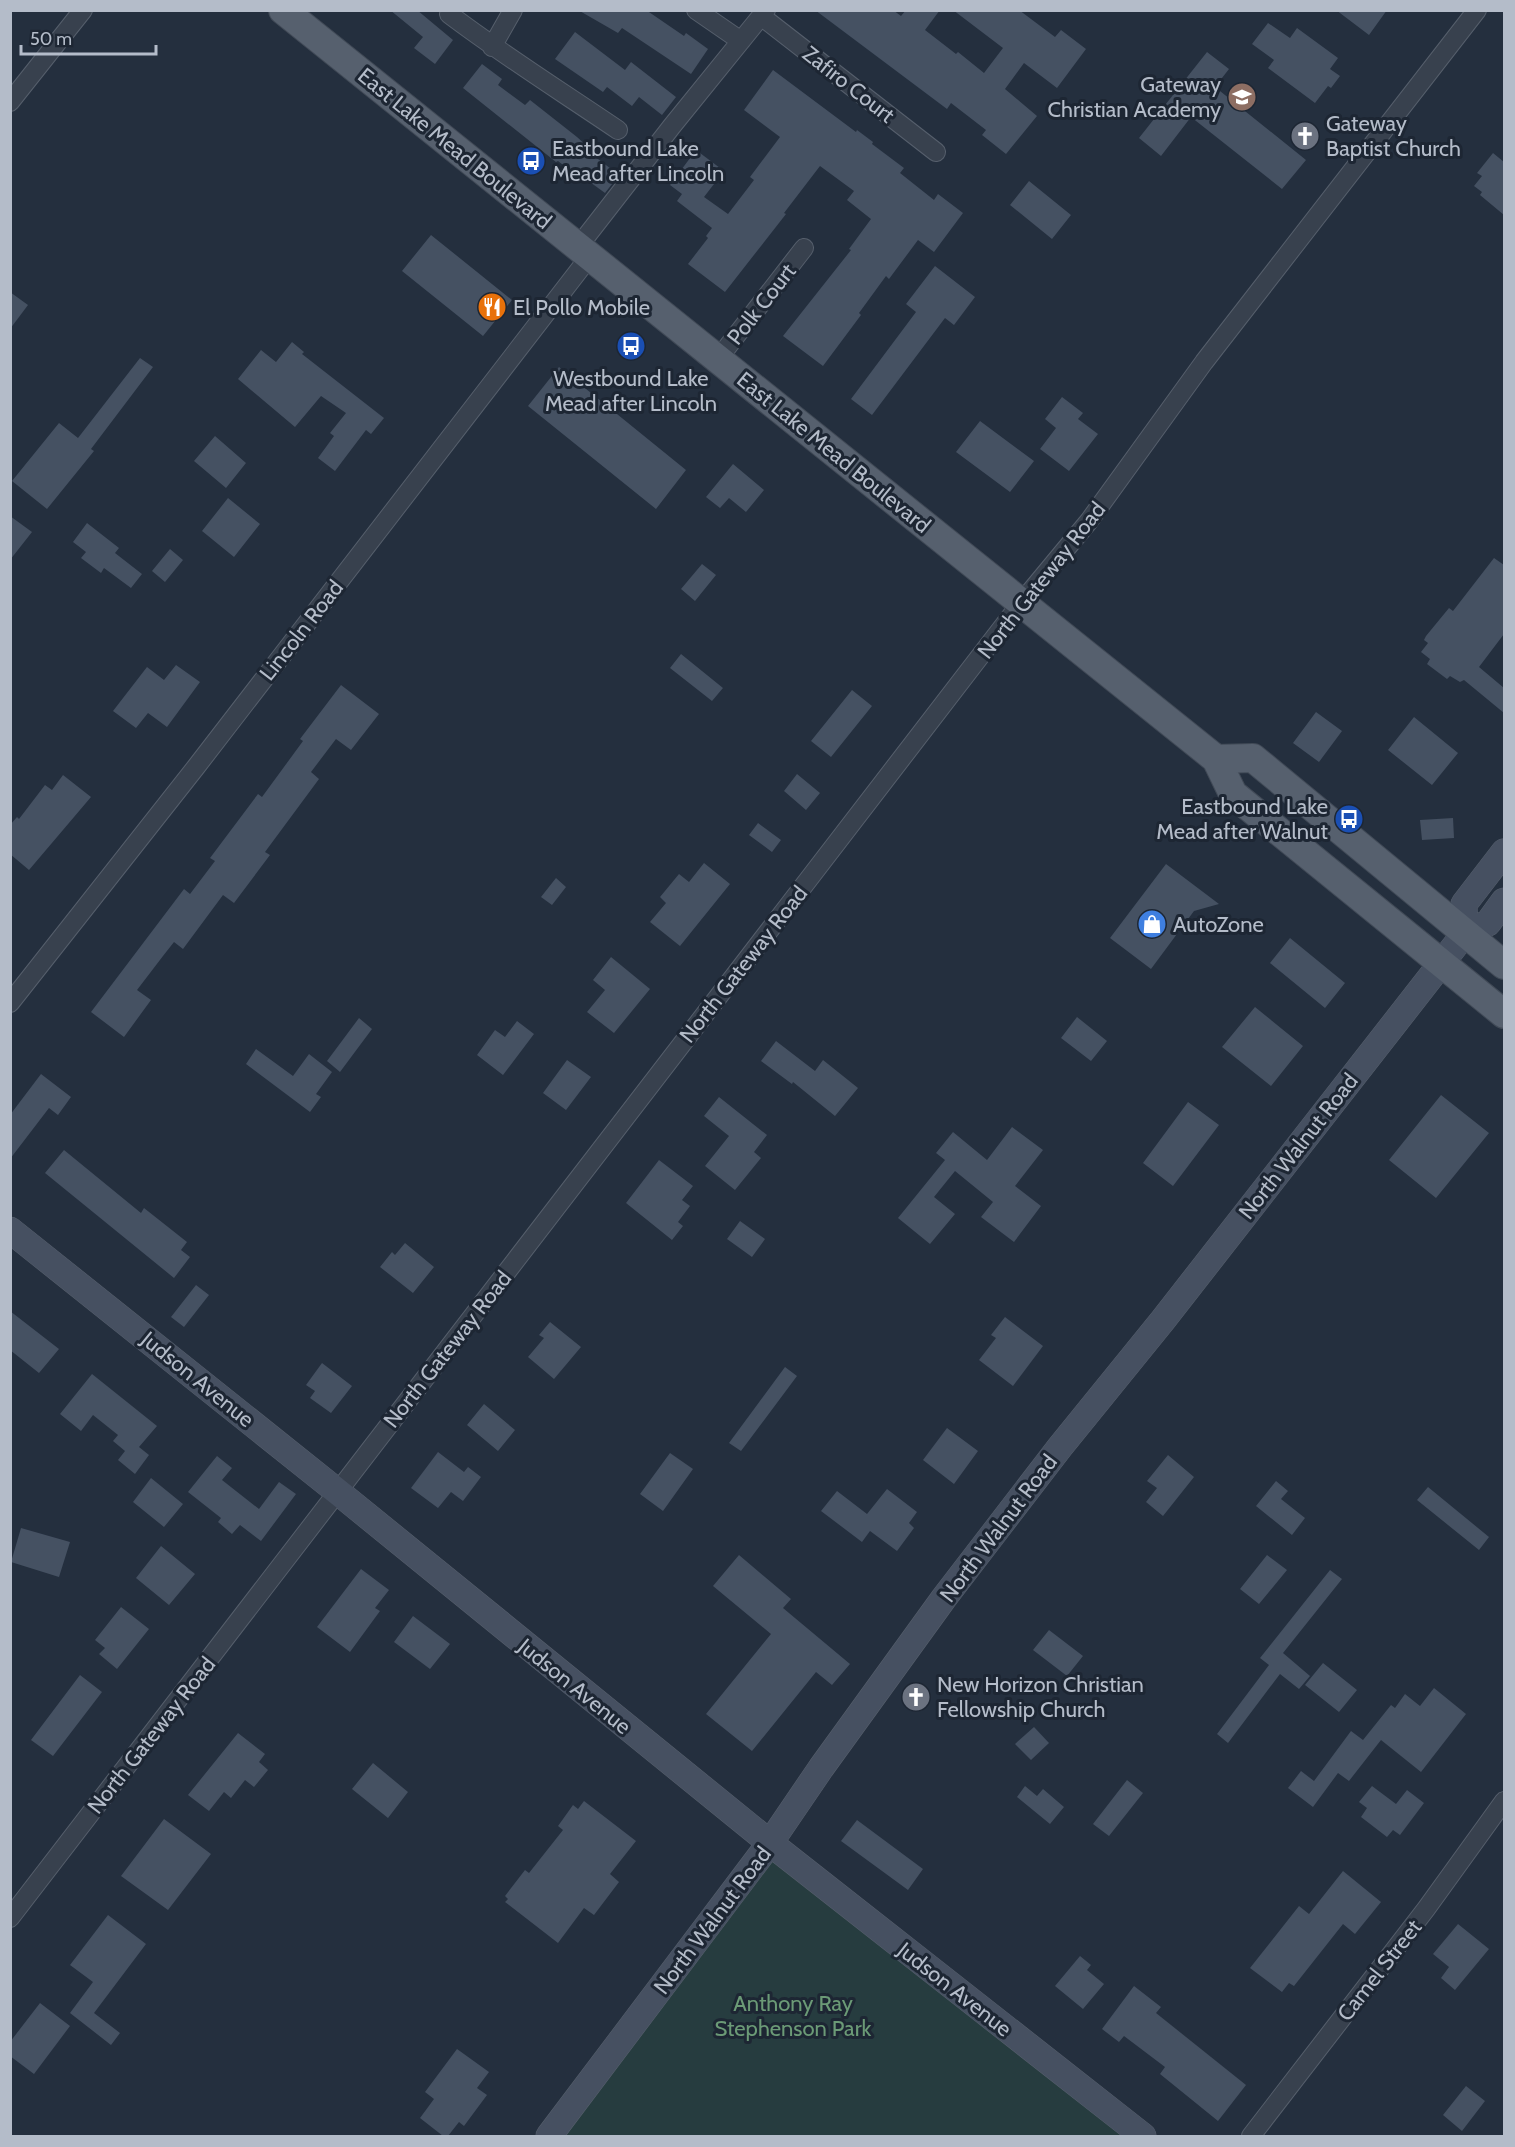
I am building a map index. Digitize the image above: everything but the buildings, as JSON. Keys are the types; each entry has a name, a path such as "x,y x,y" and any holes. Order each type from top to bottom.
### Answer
{"main road":[{"name":"East Lake Mead Boulevard","path":"284,10 1216,759 1233,794 1504,1014"},
{"path":"1216,759 1253,758 1504,965"}],"street":[{"path":"10,102 83,10"},
{"path":"492,47 513,10"},
{"path":"696,10 741,41"},
{"name":"North Gateway Road","path":"10,1918 1021,603 1089,521 1204,362 1477,10"},
{"name":"Lincoln Road","path":"10,1003 196,767 584,252 672,126 764,13"},
{"name":"Zafiro Court","path":"764,13 936,153"},
{"path":"449,14 492,47 523,65 618,130"},
{"name":"Polk Court","path":"718,359 804,248"},
{"path":"1465,933 1464,904 1504,852"},
{"name":"North Walnut Road","path":"549,2136 770,1843 821,1768 937,1608 1015,1506 1465,933 1488,923 1504,901"},
{"name":"Judson Avenue","path":"10,1230 338,1492 770,1843 1143,2136"},
{"name":"Camel Street","path":"1251,2136 1426,1909 1504,1801"}],"green space":[{"name":"Anthony Ray Stephenson Park","path":"770,1843 1144,2136 548,2136"}],"place":[{"name":"Gateway Christian Academy","path":"1242,97"},
{"name":"Gateway Baptist Church","path":"1305,136"},
{"name":"Eastbound Lake Mead after Lincoln","path":"531,161"},
{"name":"El Pollo Mobile","path":"492,307"},
{"name":"Westbound Lake Mead after Lincoln","path":"631,346"},
{"name":"Eastbound Lake Mead after Walnut","path":"1349,819"},
{"name":"AutoZone","path":"1152,924"},
{"name":"New Horizon Christian Fellowship Church","path":"916,1697"}]}
